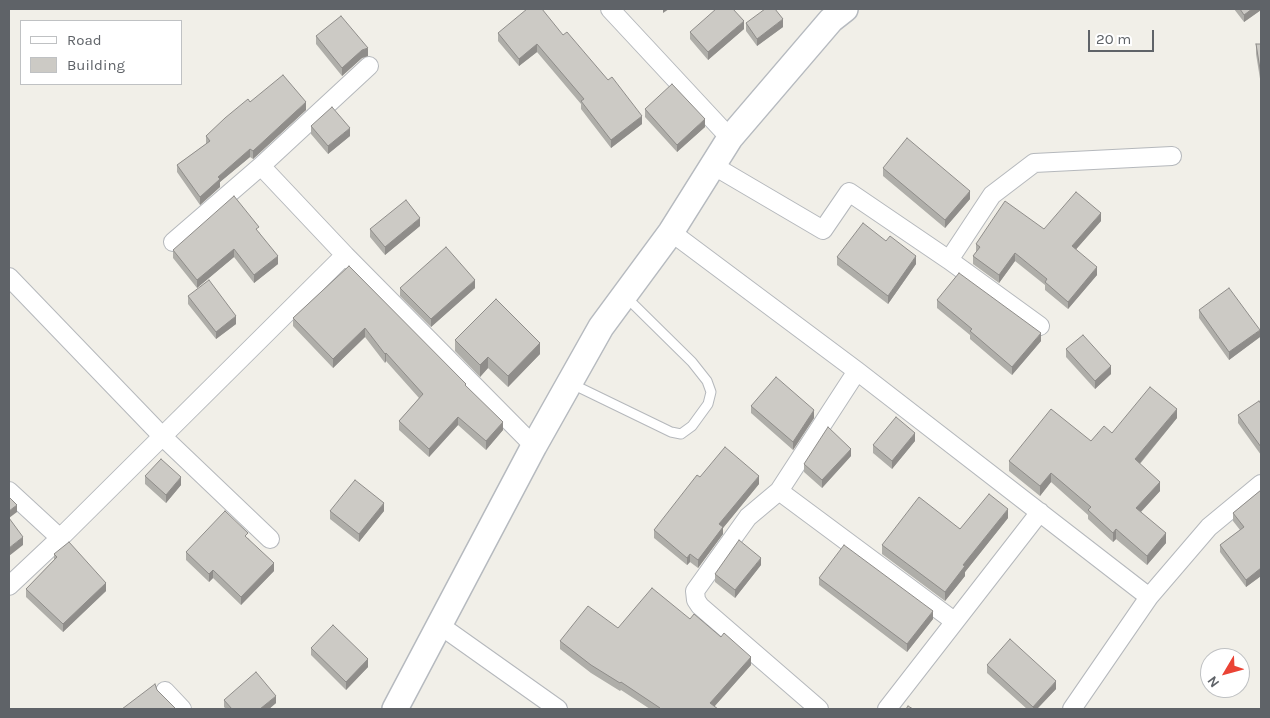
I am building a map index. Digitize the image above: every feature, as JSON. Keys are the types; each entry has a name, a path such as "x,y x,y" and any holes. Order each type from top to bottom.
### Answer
{"main road":[{"path":"395,709 534,446 601,327 671,232 730,138 831,20 846,9"}],"street":[{"path":"610,9 730,138"},
{"path":"173,242 261,166 369,66"},
{"path":"949,260 992,195 1034,162 1172,156"},
{"path":"261,166 344,255 534,446"},
{"path":"714,166 823,230 849,192 949,260 1040,326"},
{"path":"671,232 857,371 1149,597"},
{"path":"9,586 163,437 344,255"},
{"path":"9,277 163,437 270,539"},
{"path":"820,709 700,606 696,600 696,591 748,517 779,490 857,371"},
{"path":"1072,709 1149,597 1210,527 1261,484"},
{"path":"779,490 954,621"},
{"path":"9,491 60,538"},
{"path":"887,709 1040,512"},
{"path":"440,626 558,709"},
{"path":"165,691 182,709"}],"lane":[{"path":"570,383 671,432 681,434 692,426 708,404 711,392 707,381 692,362 624,295"}],"building":[{"path":"527,9 542,9 563,35 567,32 608,80 612,77 642,116 611,140 581,101 584,99 537,44 519,59 498,33"},
{"path":"716,9 733,9 744,21 708,52 690,32"},
{"path":"765,9 775,9 783,19 757,39 746,23"},
{"path":"1240,9 1252,9 1244,15"},
{"path":"341,16 368,48 362,50 342,68 316,36"},
{"path":"1256,44 1261,44 1261,75"},
{"path":"283,75 306,102 253,151 250,149 218,177 220,179 200,197 177,165 210,141 206,136 225,118 248,99 250,102"},
{"path":"672,84 705,119 677,145 645,109"},
{"path":"332,107 350,128 328,146 311,126"},
{"path":"907,138 970,191 945,220 883,168"},
{"path":"1076,192 1101,213 1072,246 1097,267 1068,302 1045,282 1047,279 1015,253 999,275 973,256 980,247 976,244 1005,201 1044,229"},
{"path":"234,196 259,227 256,229 278,256 254,275 234,249 197,280 173,250"},
{"path":"406,200 420,218 385,247 370,229"},
{"path":"863,223 886,241 890,236 916,256 888,296 837,257"},
{"path":"446,247 475,280 431,319 400,288"},
{"path":"349,266 503,422 486,441 458,417 429,449 399,421 423,394 385,354 365,328 333,359 293,318"},
{"path":"959,273 1041,333 1012,367 970,331 972,329 937,300"},
{"path":"209,280 236,316 216,332 188,296"},
{"path":"1229,288 1260,330 1229,352 1199,310"},
{"path":"496,299 540,343 508,376 488,357 480,365 455,340"},
{"path":"1083,335 1111,366 1095,381 1066,349"},
{"path":"776,377 814,410 793,442 751,406"},
{"path":"1150,387 1177,409 1135,459 1160,482 1136,508 1166,533 1147,556 1116,529 1113,533 1088,510 1091,507 1051,473 1040,486 1009,461 1051,409 1091,441 1104,426 1112,433"},
{"path":"1259,401 1261,404 1261,447 1238,415"},
{"path":"896,417 915,433 892,461 873,445"},
{"path":"828,427 851,449 822,480 804,464"},
{"path":"725,447 759,476 719,524 723,527 698,560 690,554 687,558 654,530 697,475 700,477"},
{"path":"161,459 181,477 166,495 145,476"},
{"path":"355,480 384,503 359,534 330,511"},
{"path":"1261,490 1261,568 1246,580 1220,545 1244,527 1233,513"},
{"path":"989,494 1008,509 963,565 965,566 945,592 882,545 919,497 960,529"},
{"path":"9,497 17,505 9,511"},
{"path":"225,511 248,533 245,536 274,563 241,597 213,570 209,574 186,552"},
{"path":"9,518 23,537 9,548"},
{"path":"739,540 761,558 735,590 715,574"},
{"path":"69,542 106,583 63,624 26,589 57,557 54,554"},
{"path":"844,545 933,611 907,644 819,578"},
{"path":"652,588 690,619 694,614 721,637 724,633 751,657 710,703 718,709 659,709 621,682 591,665 560,641 588,606 618,628"},
{"path":"333,625 368,659 346,682 311,648"},
{"path":"1010,639 1056,681 1033,707 987,665"},
{"path":"256,672 276,696 260,709 232,709 224,700"},
{"path":"155,684 157,690 176,709 122,709"}]}
